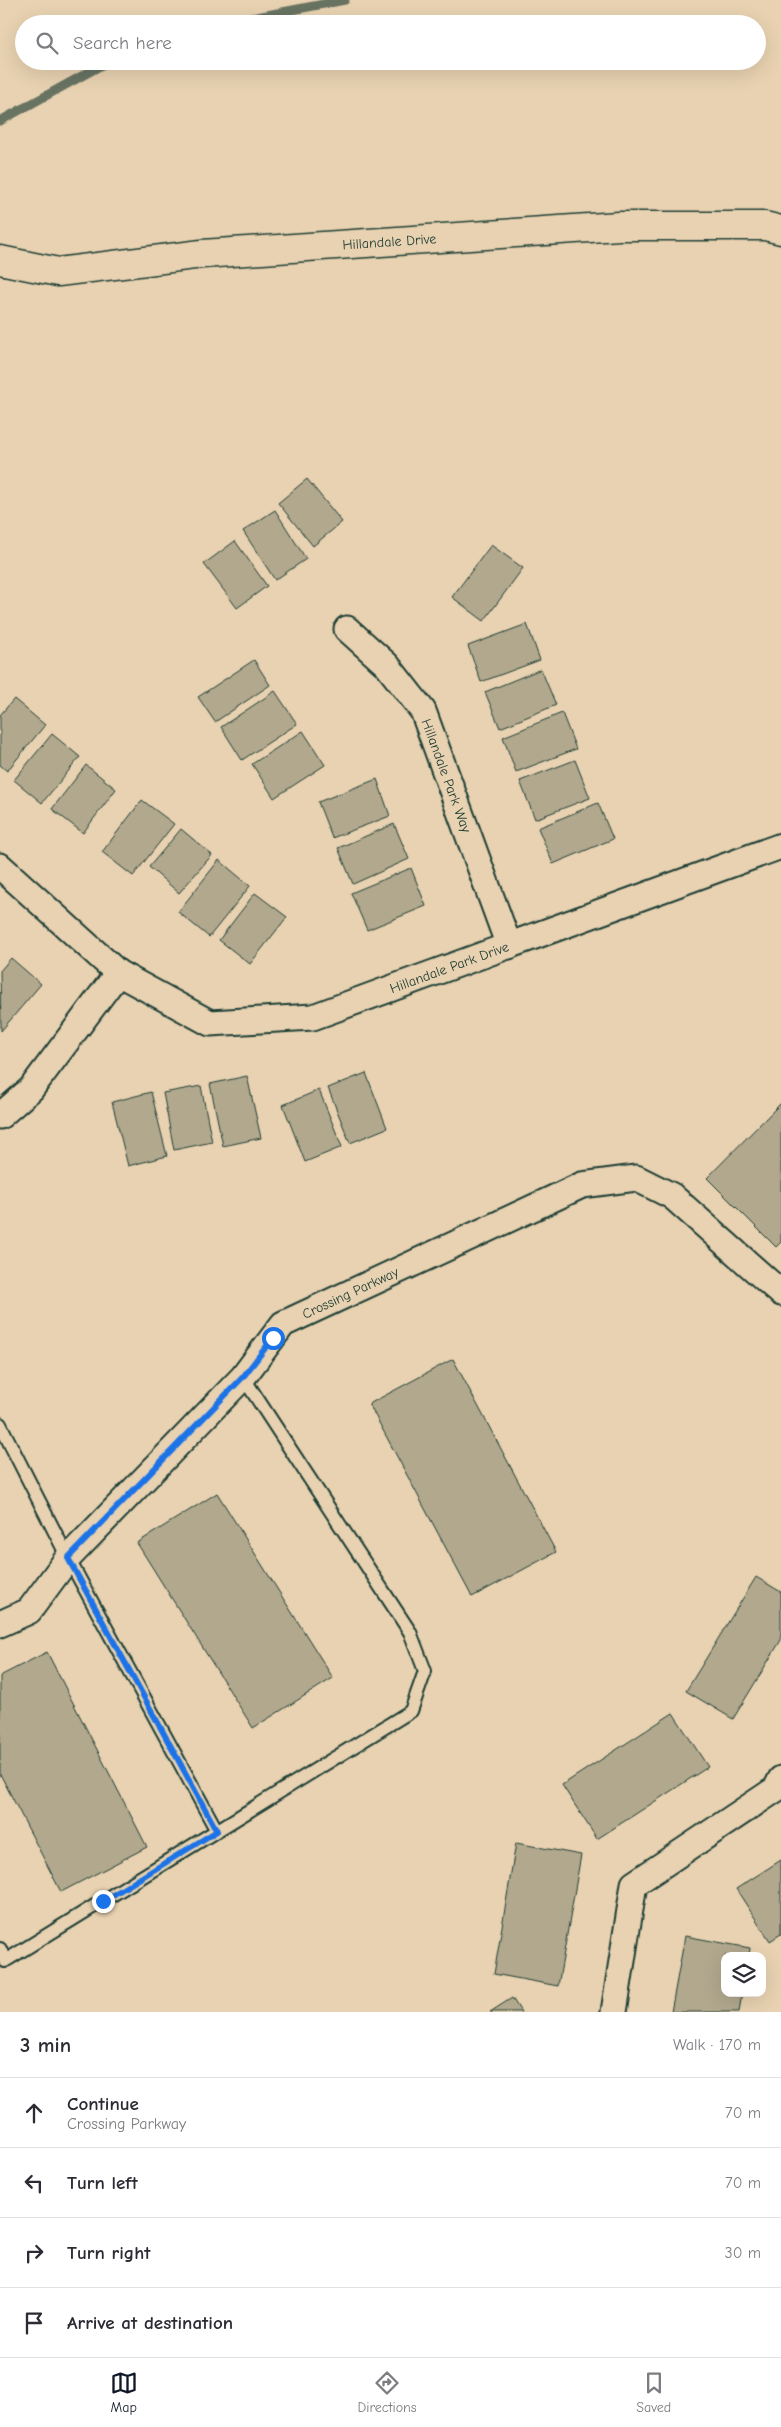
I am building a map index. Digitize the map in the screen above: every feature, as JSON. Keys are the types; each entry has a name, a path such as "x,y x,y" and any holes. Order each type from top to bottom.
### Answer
{"main road":[{"name":"Hillandale Drive","path":"0,260 58,272 202,254 619,226 765,226 781,230"}],"street":[{"name":"Hillandale Park Way","path":"347,629 387,665 423,712 509,946"},
{"name":"Hillandale Park Drive","path":"0,866 118,973 210,1022 313,1017 781,846"},
{"path":"0,1116 31,1089 118,973"},
{"name":"Crossing Parkway","path":"0,1624 29,1611 68,1558 243,1377 283,1324 582,1185 636,1178 672,1196 778,1292"},
{"path":"614,2012 634,1884 776,1789 781,1779"}],"lane":[{"path":"0,1949 5,1961 412,1711 425,1671 410,1632 243,1377"},
{"path":"0,1424 68,1558 217,1831"}],"building":[{"path":"307,479 342,522 313,546 278,503"},
{"path":"275,510 306,559 275,580 243,531"},
{"path":"235,541 267,586 237,608 204,564"},
{"path":"491,545 523,568 484,621 452,597"},
{"path":"527,624 540,660 481,682 468,646"},
{"path":"254,660 270,685 215,722 198,697"},
{"path":"541,669 556,705 500,728 485,692"},
{"path":"275,691 297,724 242,760 221,727"},
{"path":"14,699 45,725 7,771 0,765 0,715"},
{"path":"562,713 576,749 516,772 503,737"},
{"path":"303,731 325,765 274,798 252,764"},
{"path":"52,734 80,757 42,803 14,780"},
{"path":"575,760 590,798 535,819 520,781"},
{"path":"86,765 116,789 83,833 52,809"},
{"path":"377,779 390,816 332,838 318,802"},
{"path":"142,800 174,824 133,876 102,852"},
{"path":"598,803 613,839 553,864 538,828"},
{"path":"394,824 409,859 353,884 338,848"},
{"path":"181,829 212,855 179,893 149,867"},
{"path":"219,860 250,886 209,937 178,912"},
{"path":"411,868 426,906 367,930 351,893"},
{"path":"255,893 287,917 250,964 219,940"},
{"path":"11,958 41,984 1,1031 0,971"},
{"path":"366,1073 387,1128 350,1143 328,1088"},
{"path":"247,1076 261,1138 223,1146 210,1084"},
{"path":"201,1086 212,1142 174,1150 163,1093"},
{"path":"319,1090 342,1147 305,1162 283,1105"},
{"path":"151,1092 167,1156 128,1166 112,1102"},
{"path":"781,1103 781,1242 776,1247 707,1178"},
{"path":"453,1359 556,1552 472,1597 369,1404"},
{"path":"217,1493 333,1678 253,1728 137,1543"},
{"path":"756,1577 781,1592 781,1640 733,1719 686,1691"},
{"path":"47,1652 147,1847 61,1892 0,1774 0,1676"},
{"path":"673,1713 708,1767 597,1839 562,1785"},
{"path":"516,1843 581,1855 558,1986 494,1974"},
{"path":"781,1860 781,1934 770,1941 736,1889"},
{"path":"685,1936 750,1948 750,1952 721,1952 721,1997 741,1997 739,2012 671,2012"},
{"path":"512,1998 521,2012 490,2012"}],"waterway":[{"path":"266,15 345,0"},
{"path":"0,121 93,70"}],"route":[{"path":"103,1901 217,1831 68,1558 243,1377 273,1338"}]}
